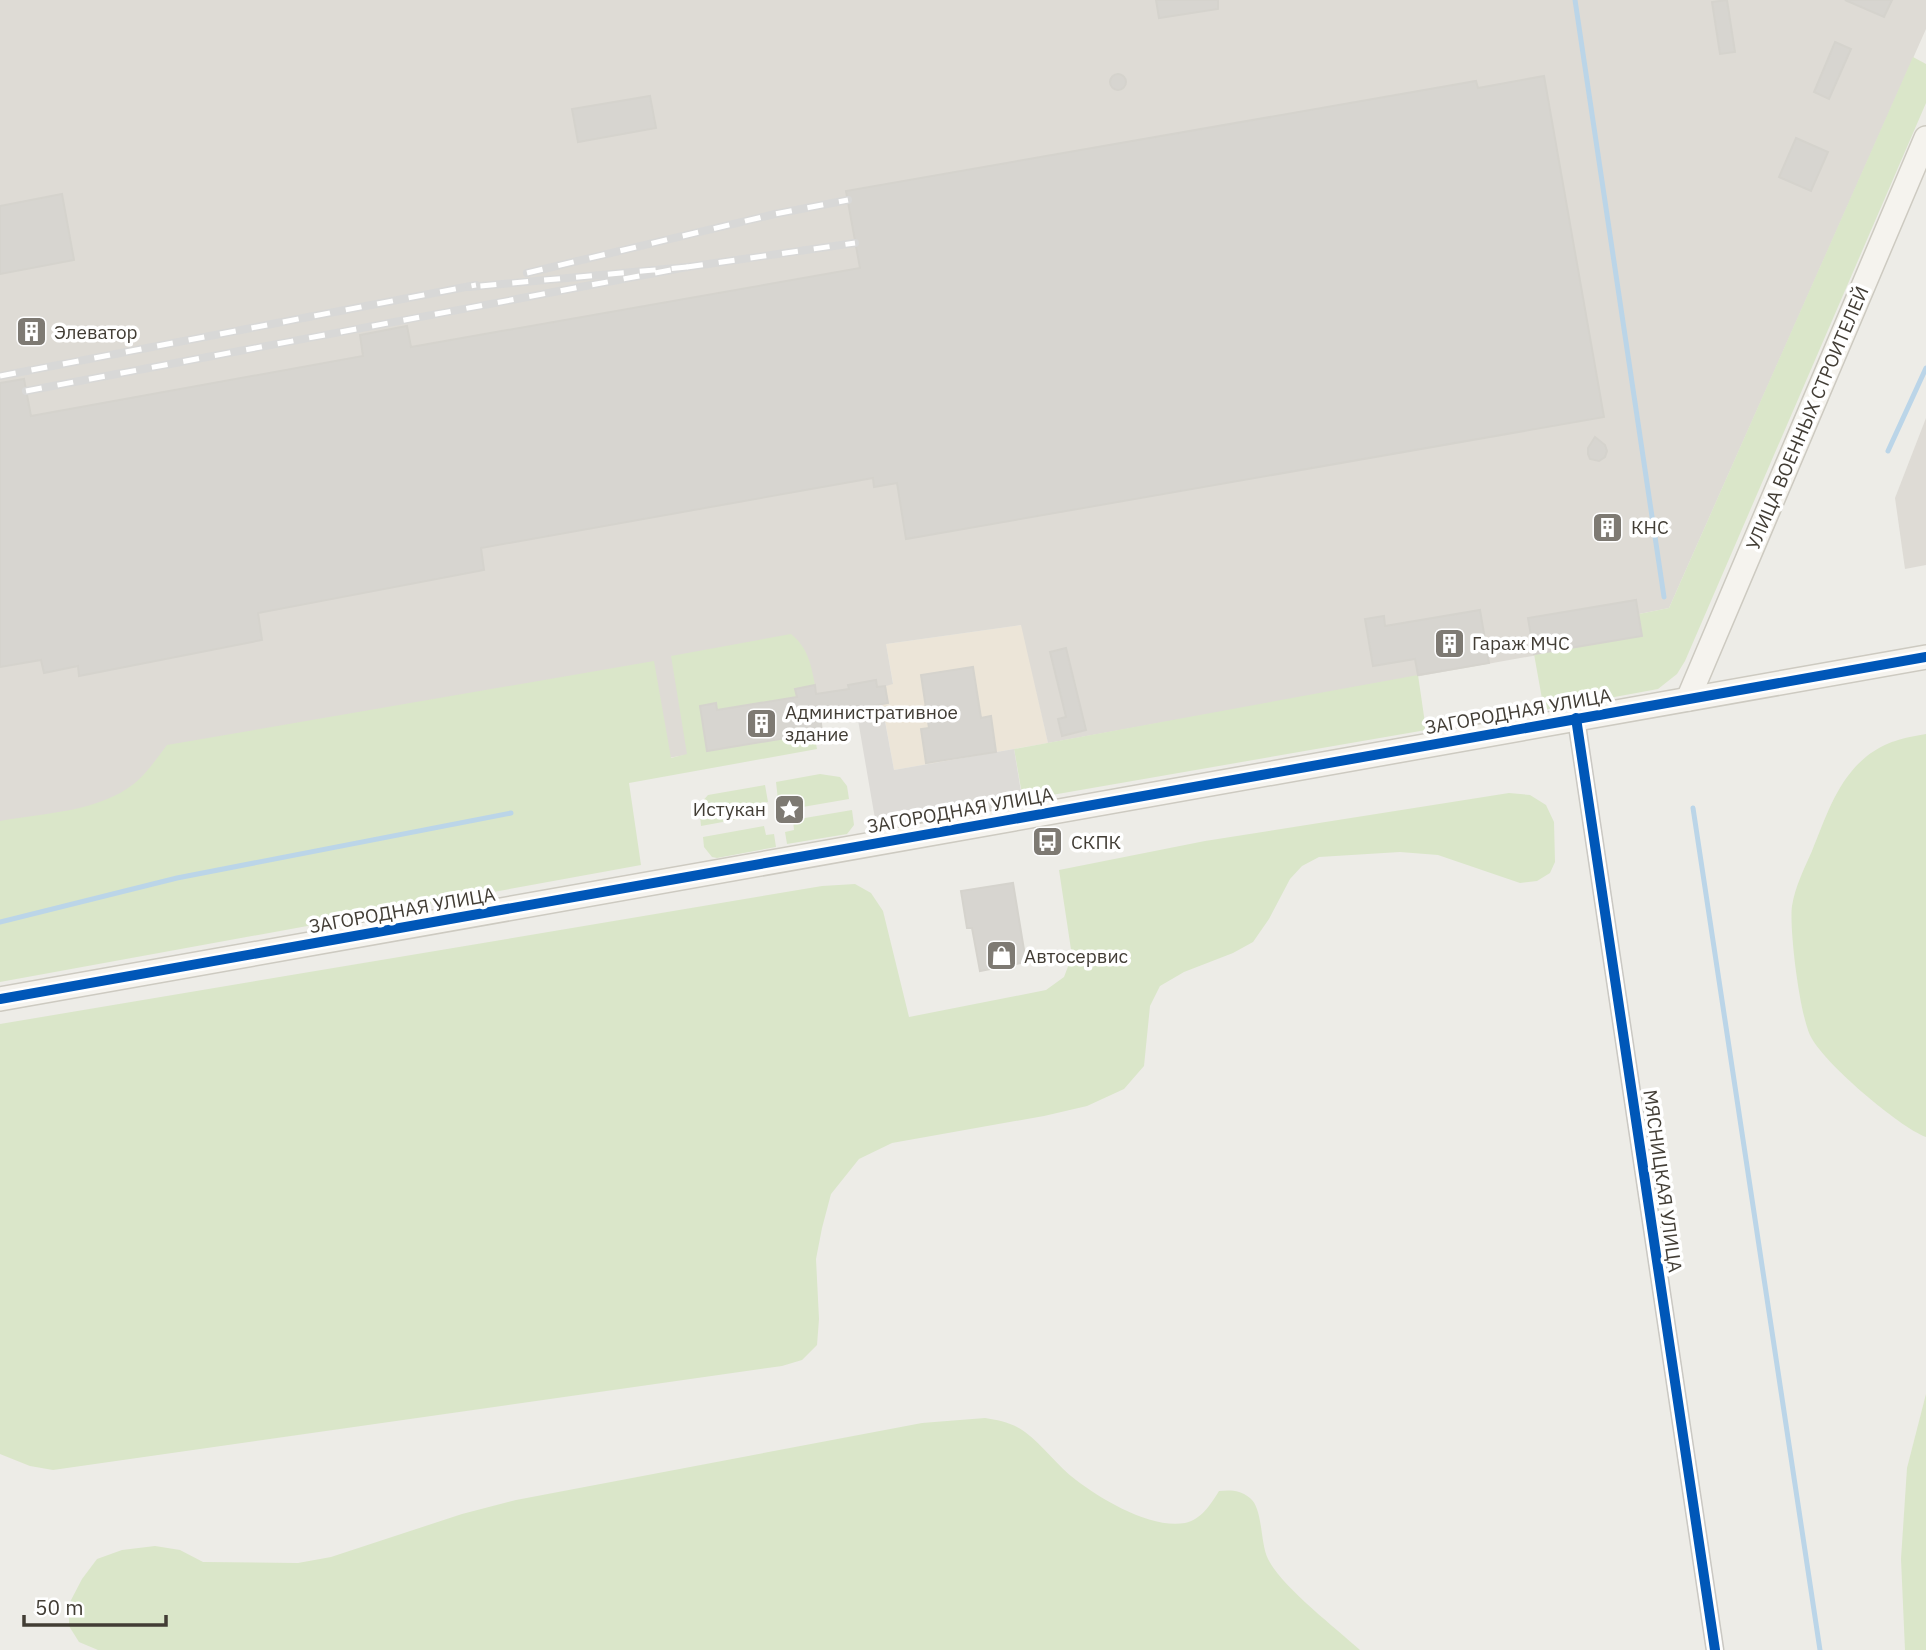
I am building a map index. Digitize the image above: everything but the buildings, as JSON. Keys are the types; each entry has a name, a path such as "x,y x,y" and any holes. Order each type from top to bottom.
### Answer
{"street":[{"name":"УЛИЦА ВОЕННЫХ СТРОИТЕЛЕЙ","path":"1688,699 1926,138"},
{"name":"ЗАГОРОДНАЯ УЛИЦА","path":"0,999 1926,657"},
{"name":"МЯСНИЦКАЯ УЛИЦА","path":"1576,718 1715,1650"}],"shaded area":[{"path":"0,0 1926,0 1926,29 1669,608 1639,614 1643,636 1048,743 1021,625 886,644 893,684 886,686 888,703 820,715 822,732 0,871"},
{"path":"1926,418 1926,565 1905,569 1895,498"},
{"path":"1022,625 1048,743 894,770 882,704 885,686 893,683 886,644"},
{"path":"884,716 894,770 1014,749 1025,816 879,842 858,720"}],"green space":[{"path":"1913,57 1926,64 1926,103 1685,661 1677,674 1658,689 1544,710 1534,654 1642,636 1639,614 1669,608"},
{"path":"791,634 805,651 815,685 796,689 797,697 717,710 716,703 700,706 707,751 814,733 817,749 629,783 641,865 0,982 0,821 71,810 121,793 148,770 167,745 654,661 671,758 687,754 671,656"},
{"path":"1418,675 1426,730 1023,800 1014,749"},
{"path":"1926,734 1926,1137 1898,1121 1863,1093 1831,1062 1811,1037 1799,993 1792,906 1800,878 1834,800 1848,776 1867,756 1881,747"},
{"path":"820,774 840,777 847,786 849,799 791,809 789,798 778,800 776,782"},
{"path":"765,785 768,802 759,803 761,815 701,826 699,805 708,795"},
{"path":"1509,793 1530,795 1546,805 1554,822 1555,862 1550,873 1537,881 1520,883 1438,855 1400,852 1319,857 1302,866 1290,879 1269,919 1253,942 1233,953 1184,972 1160,986 1150,1006 1144,1066 1124,1089 1087,1106 892,1143 859,1159 831,1194 816,1259 819,1319 817,1345 802,1360 782,1366 53,1470 30,1466 0,1454 0,1024 822,886 855,884 871,893 883,911 909,1017 1046,990 1064,977 1072,956 1059,870 1205,841"},
{"path":"852,810 854,825 847,834 787,844 785,832 794,830 793,820"},
{"path":"764,826 766,835 774,834 776,847 717,858 712,857 704,847 703,837"},
{"path":"1926,1394 1926,1650 1905,1650 1901,1559 1907,1468"},
{"path":"985,1418 1006,1422 1020,1429 1087,1488 1113,1504 1157,1522 1172,1524 1191,1521 1201,1515 1219,1491 1243,1493 1250,1498 1257,1510 1265,1552 1275,1570 1297,1594 1360,1650 98,1650 79,1642 69,1626 69,1604 82,1579 97,1559 122,1550 155,1546 180,1550 203,1562 298,1563 331,1557 462,1514 516,1500 922,1423"}],"waterway":[{"path":"1575,0 1664,597"},
{"path":"1888,451 1926,368"},
{"path":"1693,808 1820,1650"},
{"path":"0,922 177,878 511,813"}],"railway":[{"path":"527,273 775,214 848,200"},
{"path":"687,267 855,243"},
{"path":"26,391 687,267 469,287"},
{"path":"0,376 476,285"}],"cycle path":[{"path":"0,999 1926,657"},
{"path":"1576,718 1715,1650"}],"place":[{"name":"Элеватор","path":"31,332"},
{"name":"КНС","path":"1608,527"},
{"name":"Гараж МЧС","path":"1449,643"},
{"name":"Административное здание","path":"762,723"},
{"name":"Истукан","path":"789,809"},
{"name":"СКПК","path":"1048,842"},
{"name":"Автосервис","path":"1001,956"}]}
